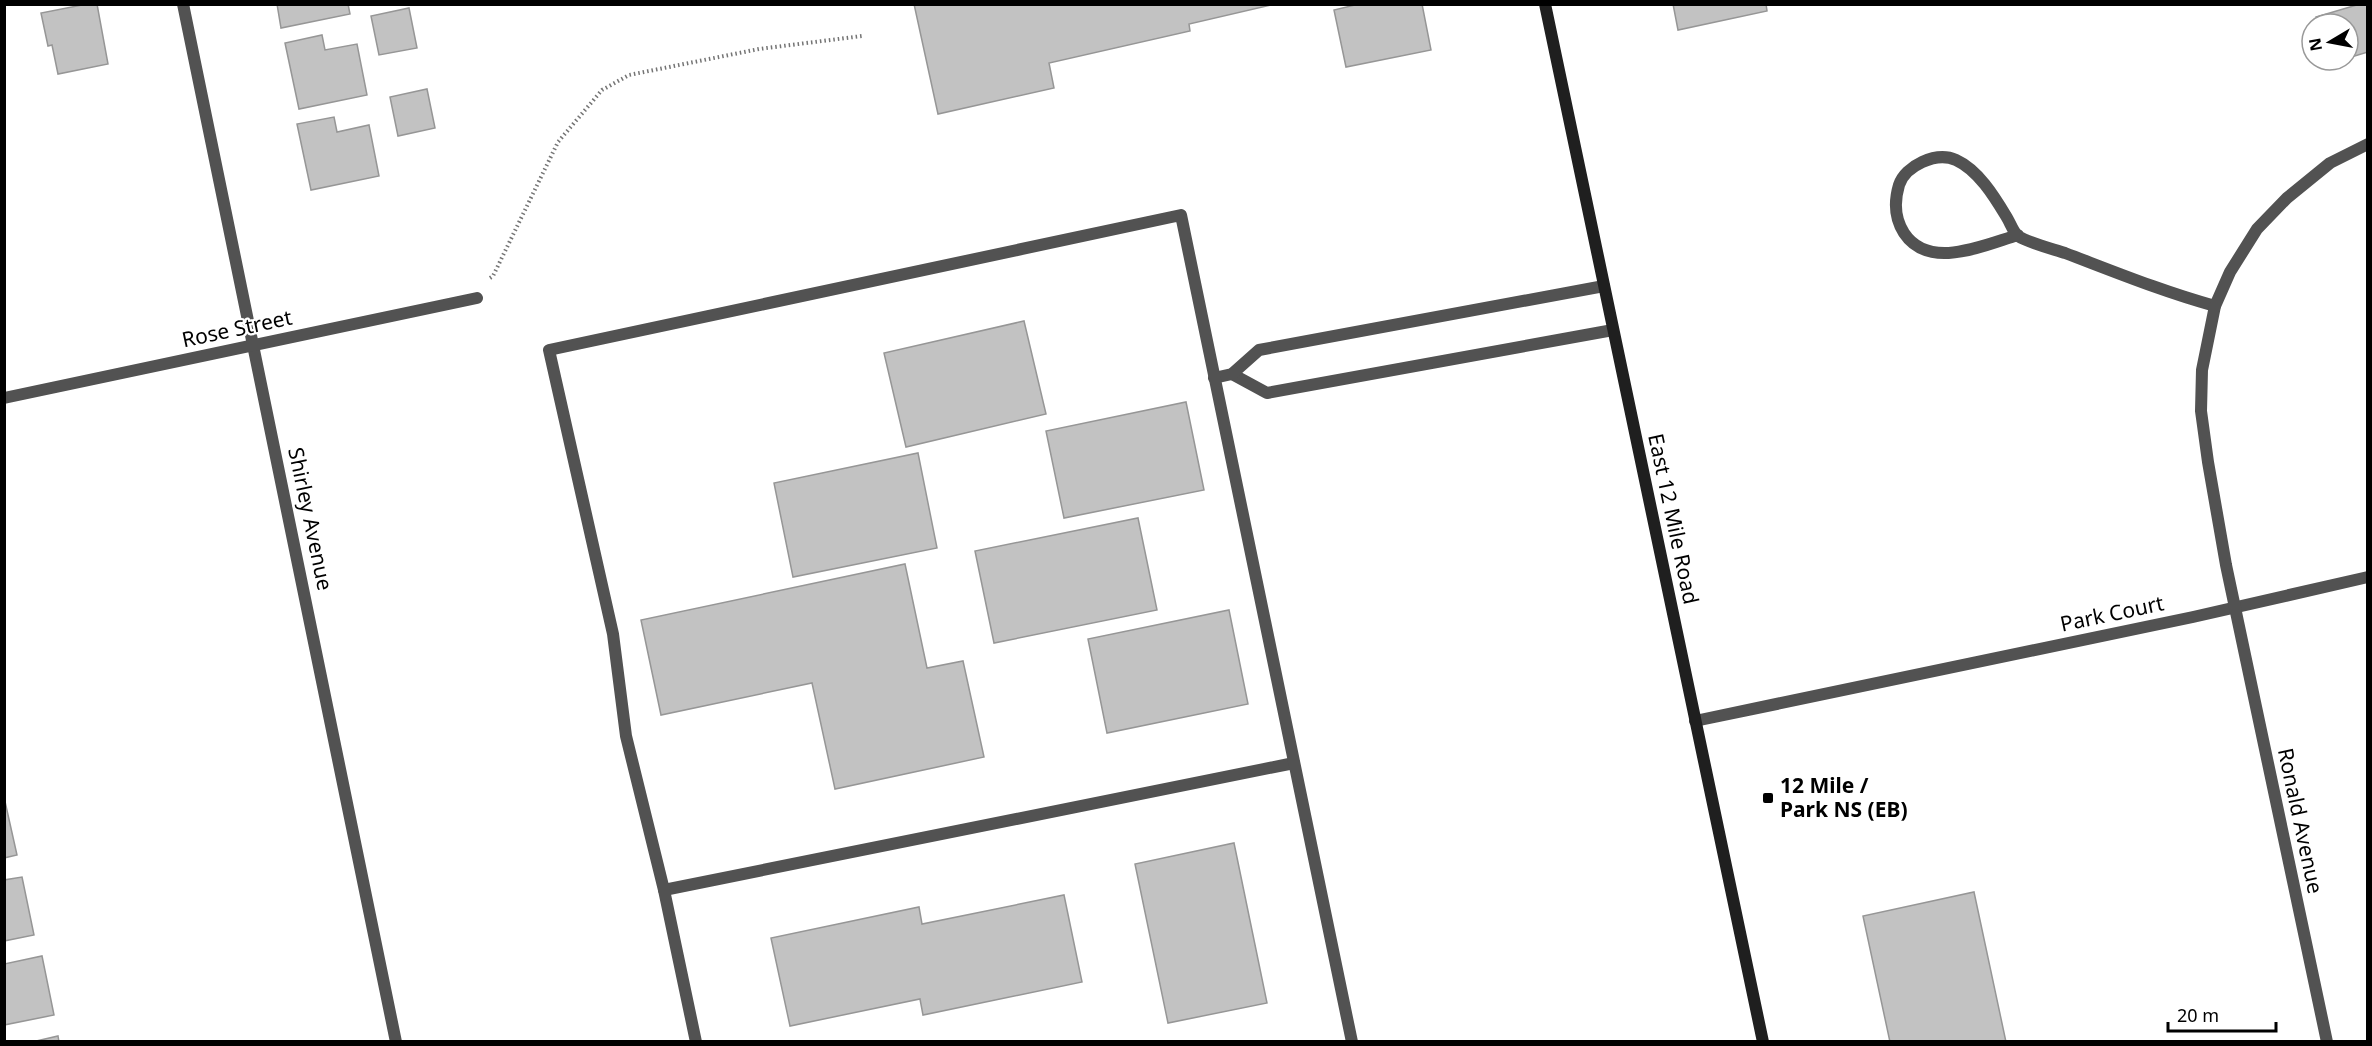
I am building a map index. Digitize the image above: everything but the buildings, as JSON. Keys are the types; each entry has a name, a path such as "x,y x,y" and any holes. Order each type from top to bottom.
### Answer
{"main road":[{"name":"East 12 Mile Road","path":"1545,4 1763,1041"}],"street":[{"name":"Shirley Avenue","path":"183,4 396,1041"},
{"path":"2235,608 2201,411 2202,370 2215,306 2230,272 2257,229 2288,198 2330,163 2367,144"},
{"path":"2018,235 1992,192 1968,168 1954,158 1932,159 1910,168 1900,183 1896,204 1899,226 1909,240 1928,252 1945,254 2018,235 2171,294 2215,306"},
{"path":"696,1041 664,890 626,736 613,634 549,350 1181,215 1352,1041"},
{"path":"1214,378 1232,374 1258,350 1604,286"},
{"name":"Rose Street","path":"4,398 477,298"},
{"path":"1232,374 1267,393 1613,330"},
{"name":"Park Court","path":"1695,721 2235,608 2367,577"},
{"name":"Ronald Avenue","path":"2235,608 2327,1041"},
{"path":"664,890 1294,763"}],"path":[{"path":"477,298 480,286 493,276 558,142 602,90 629,75 759,49 862,36"}],"place":[{"name":"12 Mile / Park NS (EB)","path":"1768,798"}]}
